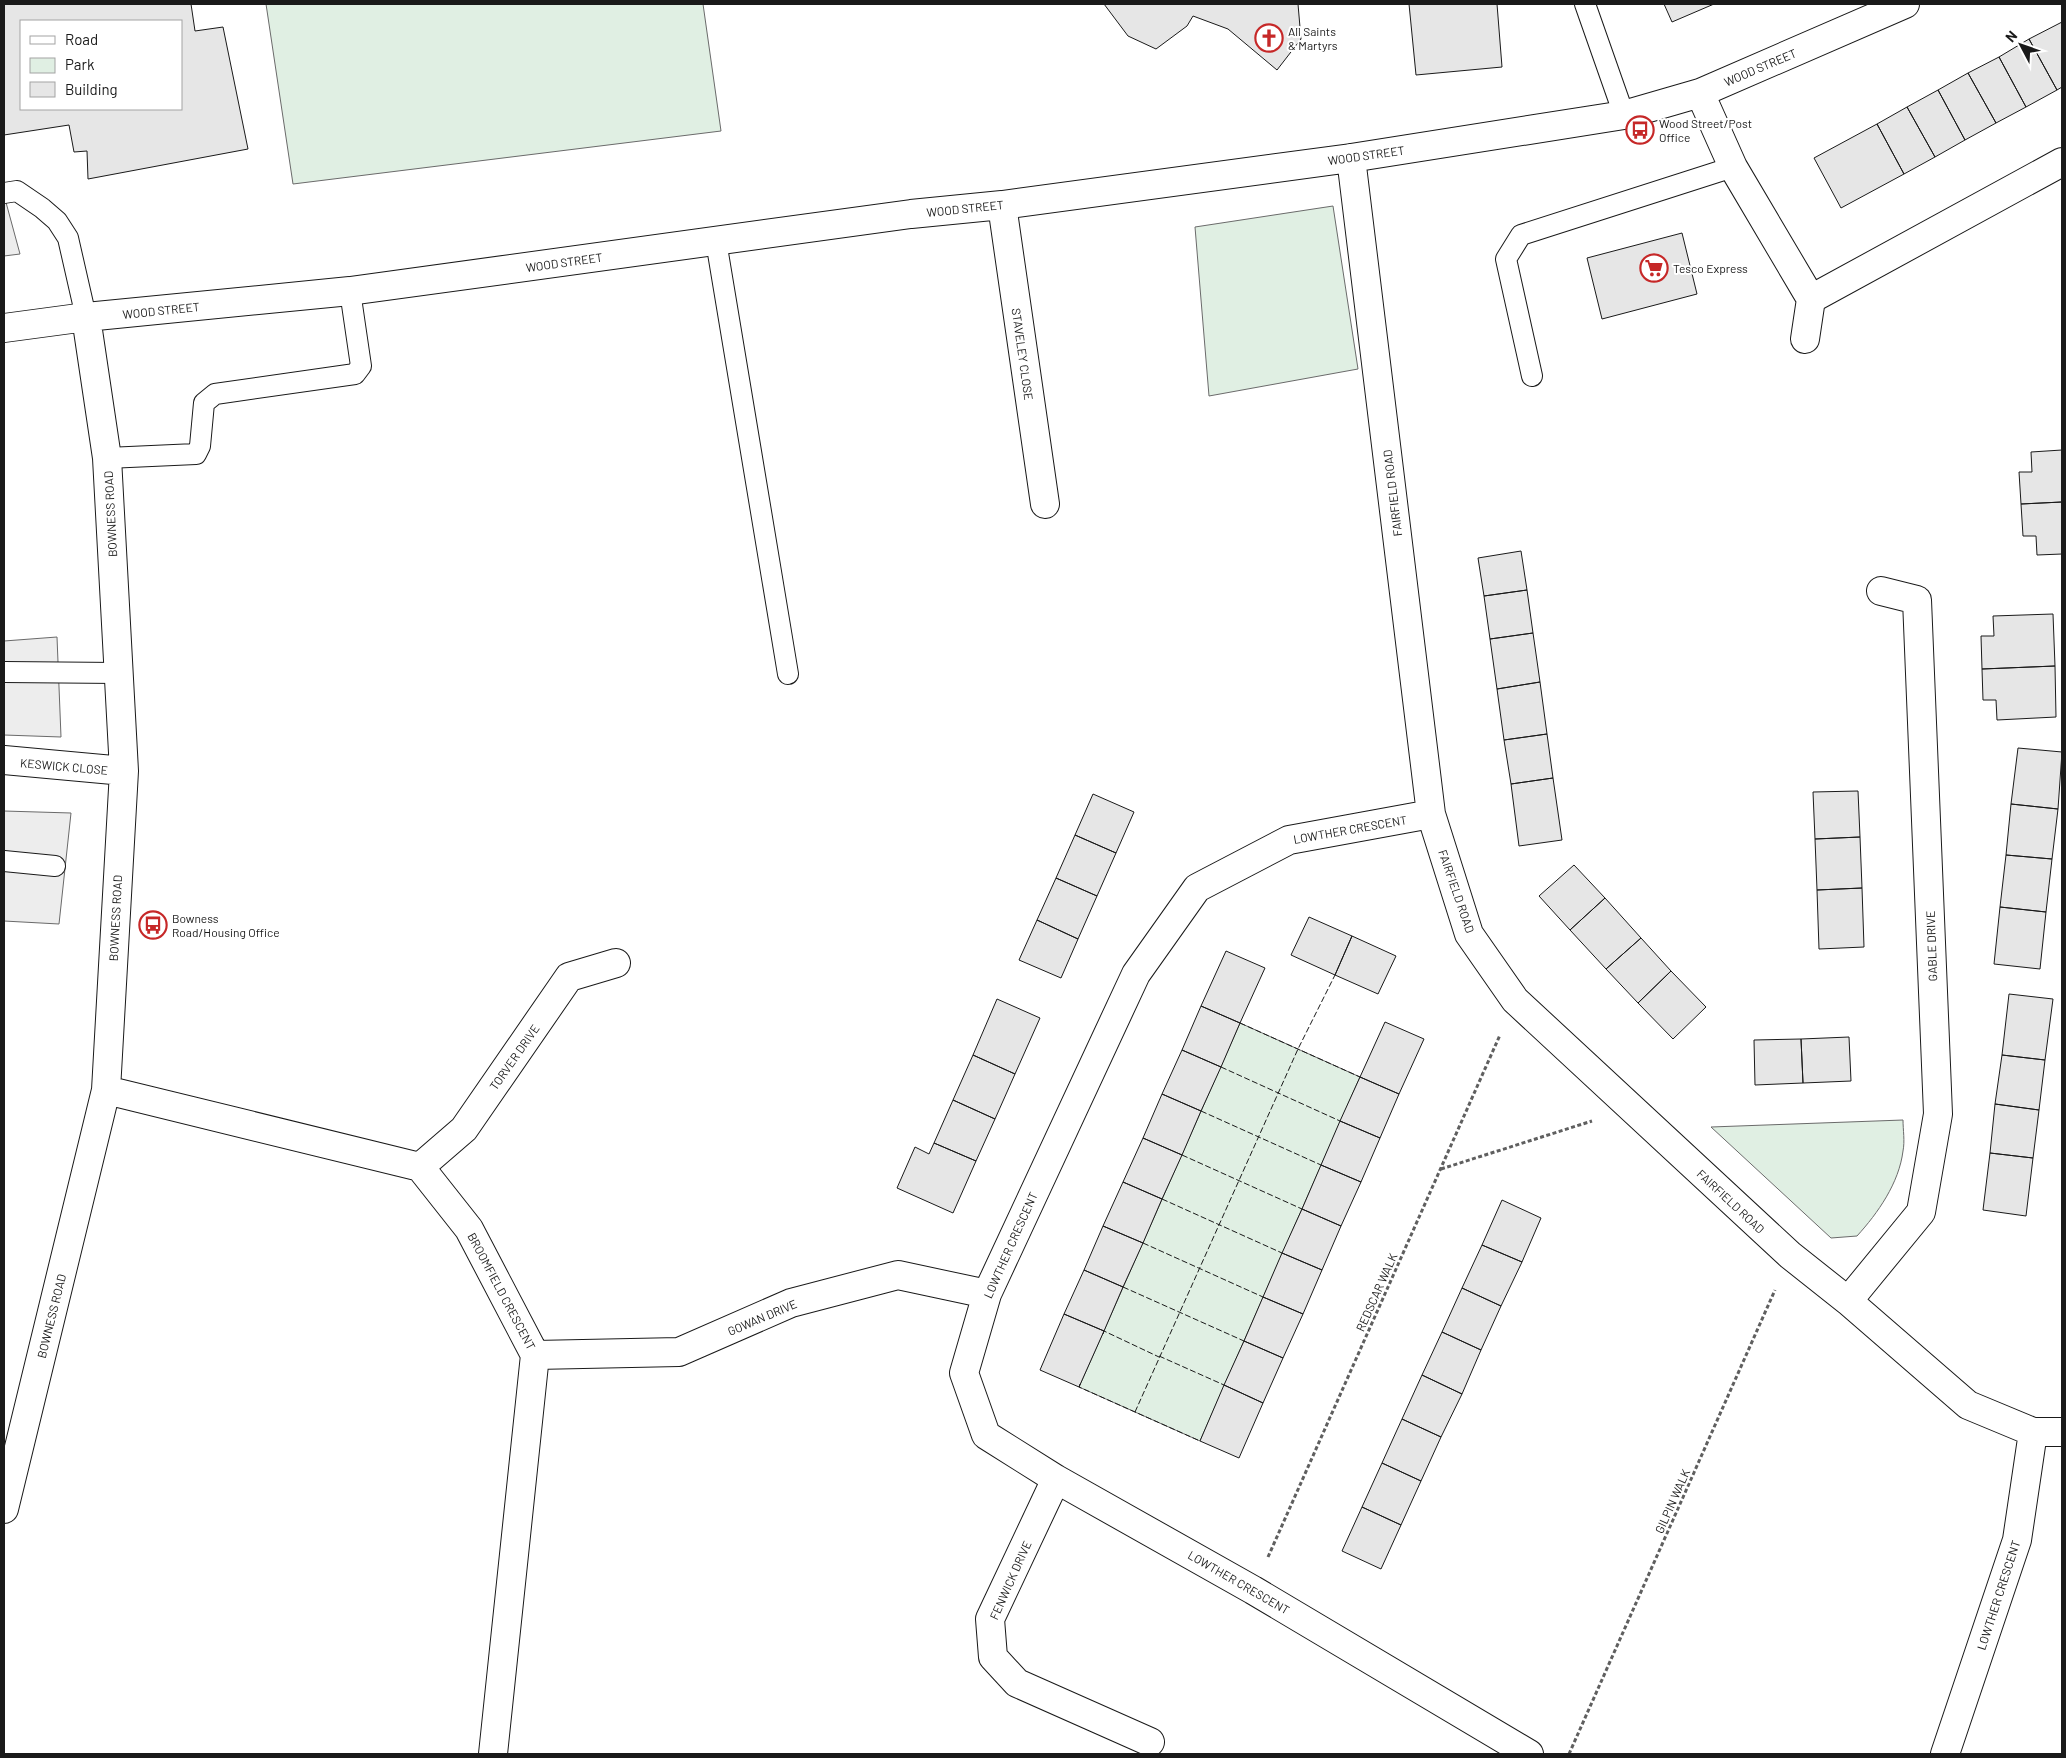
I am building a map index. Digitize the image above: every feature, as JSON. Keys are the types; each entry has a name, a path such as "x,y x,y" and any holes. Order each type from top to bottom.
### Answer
{"street":[{"name":"WOOD STREET","path":"4,328 86,317 350,291 911,214 1002,205 1351,158 1624,115 1700,93 1905,4"},
{"path":"1700,93 1733,167 1811,299 1805,339"},
{"name":"FAIRFIELD ROAD","path":"1351,158 1431,814 1470,934 1515,1000 1790,1255 1848,1301 1968,1405 2033,1432 2062,1432"},
{"path":"1811,299 2062,162"},
{"name":"STAVELEY CLOSE","path":"1002,205 1045,504"},
{"name":"BOWNESS ROAD","path":"4,1509 106,1090 124,772 107,458 86,317"},
{"name":"GABLE DRIVE","path":"1848,1301 1921,1212 1938,1114 1917,600 1881,591"},
{"name":"KESWICK CLOSE","path":"4,760 124,772"},
{"name":"LOWTHER CRESCENT","path":"1431,814 1289,840 1197,888 1136,974 987,1294 964,1373 986,1435 1056,1479 1253,1590 1529,1754"},
{"name":"TORVER DRIVE","path":"420,1167 464,1129 569,977 616,963"},
{"path":"106,1090 420,1167"},
{"name":"BROOMFIELD CRESCENT","path":"420,1167 469,1229 535,1355 494,1754"},
{"name":"GOWAN DRIVE","path":"535,1355 679,1352 791,1303 898,1275 987,1294"},
{"name":"LOWTHER CRESCENT","path":"1945,1754 2017,1540 2033,1432"},
{"name":"FENWICK DRIVE","path":"1056,1479 990,1619 993,1656 1018,1683 1150,1742"}],"lane":[{"path":"1585,4 1624,115"},
{"path":"1532,376 1506,259 1521,235 1733,167"},
{"path":"4,193 17,191 57,221 68,238 86,317"},
{"path":"716,241 788,674"},
{"path":"107,458 196,454 200,446 204,403 215,394 355,374 361,366 350,291"},
{"path":"4,672 118,673"},
{"path":"4,862 56,866"}],"path":[{"name":"REDSCAR WALK","path":"1253,1590 1515,1000"},
{"path":"1440,1169 1631,1108"},
{"name":"GILPIN WALK","path":"1569,1754 1790,1255"}],"green space":[{"path":"266,4 703,4 721,131 293,184"},
{"path":"1333,206 1358,369 1209,396 1195,227"},
{"path":"1240,1023 1360,1077 1200,1441 1079,1387"},
{"path":"1903,1120 1904,1143 1901,1163 1892,1186 1880,1207 1857,1236 1831,1238 1711,1127"}],"shaded area":[{"path":"4,195 20,254 4,256"},
{"path":"57,637 61,737 4,735 4,641"},
{"path":"4,811 71,813 59,924 4,921"}],"building":[{"path":"4,4 191,4 195,31 223,27 248,149 88,179 87,151 74,152 69,125 4,135"},
{"name":"All Saints & Martyrs","path":"1104,4 1298,4 1301,39 1277,70 1228,29 1193,16 1187,26 1156,49 1128,36"},
{"path":"1409,4 1497,4 1502,67 1416,75"},
{"path":"1664,4 1714,4 1672,22"},
{"path":"2062,22 2062,87 2057,90 2029,39"},
{"path":"2029,39 2057,90 2026,107 1999,57"},
{"path":"1999,57 2026,107 1996,123 1968,73"},
{"path":"1968,73 1996,123 1965,140 1938,90"},
{"path":"1938,90 1965,140 1935,157 1907,107"},
{"path":"1907,107 1935,157 1904,174 1877,124"},
{"path":"1877,124 1904,174 1841,208 1814,158"},
{"path":"1682,233 1697,294 1602,319 1587,258"},
{"path":"2062,450 2062,502 2021,504 2019,472 2032,472 2031,452"},
{"path":"2062,502 2062,554 2037,555 2036,536 2023,536 2021,504"},
{"path":"1521,551 1527,590 1484,596 1478,558"},
{"path":"1527,590 1533,633 1490,639 1484,596"},
{"path":"2053,614 2055,666 1982,669 1981,636 1994,636 1993,616"},
{"path":"1533,633 1540,682 1497,689 1490,639"},
{"path":"2055,666 2056,717 1997,720 1996,700 1983,700 1982,669"},
{"path":"1540,682 1547,734 1504,740 1497,689"},
{"path":"1547,734 1553,778 1511,784 1504,740"},
{"path":"2018,748 2062,752 2058,809 2011,804"},
{"path":"1553,778 1562,840 1519,846 1511,784"},
{"path":"1858,791 1860,837 1815,839 1813,792"},
{"path":"1093,794 1134,812 1116,853 1075,835"},
{"path":"2011,804 2058,809 2052,859 2006,855"},
{"path":"1075,835 1116,853 1097,896 1056,878"},
{"path":"1860,837 1862,888 1817,890 1815,839"},
{"path":"2006,855 2052,859 2046,912 2000,907"},
{"path":"1574,865 1605,898 1570,930 1539,896"},
{"path":"1056,878 1097,896 1078,939 1037,920"},
{"path":"1862,888 1864,947 1819,949 1817,890"},
{"path":"1605,898 1641,938 1606,969 1570,930"},
{"path":"2000,907 2046,912 2040,969 1994,964"},
{"path":"1309,917 1352,936 1335,975 1291,955"},
{"path":"1037,920 1078,939 1061,978 1019,960"},
{"path":"1352,936 1396,956 1378,994 1335,975"},
{"path":"1641,938 1671,971 1638,1003 1606,969"},
{"path":"1226,951 1265,968 1240,1023 1201,1006"},
{"path":"1671,971 1706,1007 1673,1039 1638,1003"},
{"path":"2009,994 2053,999 2045,1060 2002,1055"},
{"path":"997,999 1040,1018 1015,1074 973,1055"},
{"path":"1201,1006 1240,1023 1221,1067 1182,1050"},
{"path":"1385,1022 1424,1039 1399,1094 1360,1077"},
{"path":"1849,1037 1851,1081 1803,1083 1801,1039"},
{"path":"1801,1039 1803,1083 1755,1085 1754,1040"},
{"path":"1182,1050 1221,1067 1201,1111 1162,1094"},
{"path":"973,1055 1015,1074 995,1119 953,1100"},
{"path":"2002,1055 2045,1060 2039,1110 1995,1104"},
{"path":"1360,1077 1399,1094 1380,1138 1340,1121"},
{"path":"1162,1094 1201,1111 1182,1155 1143,1138"},
{"path":"953,1100 995,1119 976,1161 934,1143"},
{"path":"1995,1104 2039,1110 2033,1158 1990,1153"},
{"path":"1340,1121 1380,1138 1361,1182 1321,1165"},
{"path":"1143,1138 1182,1155 1162,1199 1123,1182"},
{"path":"934,1143 976,1161 953,1213 897,1188 915,1147 929,1154"},
{"path":"1990,1153 2033,1158 2026,1216 1983,1210"},
{"path":"1321,1165 1361,1182 1341,1226 1302,1209"},
{"path":"1123,1182 1162,1199 1143,1243 1103,1226"},
{"path":"1502,1200 1541,1218 1522,1262 1482,1245"},
{"path":"1302,1209 1341,1226 1322,1270 1282,1253"},
{"path":"1103,1226 1143,1243 1123,1287 1084,1270"},
{"path":"1482,1245 1522,1262 1501,1306 1462,1288"},
{"path":"1282,1253 1322,1270 1303,1314 1263,1297"},
{"path":"1084,1270 1123,1287 1104,1331 1064,1314"},
{"path":"1462,1288 1501,1306 1481,1350 1442,1332"},
{"path":"1263,1297 1303,1314 1283,1358 1244,1341"},
{"path":"1064,1314 1104,1331 1079,1387 1040,1370"},
{"path":"1442,1332 1481,1350 1462,1394 1422,1375"},
{"path":"1244,1341 1283,1358 1263,1403 1224,1385"},
{"path":"1422,1375 1462,1394 1441,1437 1402,1419"},
{"path":"1224,1385 1263,1403 1239,1458 1200,1441"},
{"path":"1402,1419 1441,1437 1421,1481 1382,1463"},
{"path":"1382,1463 1421,1481 1401,1525 1362,1507"},
{"path":"1362,1507 1401,1525 1381,1569 1342,1551"}],"fence":[{"path":"1135,1412 1298,1049 1335,975"},
{"path":"1240,1023 1360,1077"},
{"path":"1221,1067 1340,1121"},
{"path":"1201,1111 1321,1165"},
{"path":"1182,1155 1302,1209"},
{"path":"1162,1199 1282,1253"},
{"path":"1143,1243 1263,1297"},
{"path":"1123,1287 1244,1341"},
{"path":"1103,1334 1104,1331 1159,1357"},
{"path":"1159,1356 1224,1385"},
{"path":"1080,1384 1079,1387 1200,1441"}],"place":[{"name":"All Saints & Martyrs","path":"1269,38"},
{"name":"Wood Street/Post Office","path":"1640,130"},
{"name":"Tesco Express","path":"1654,268"},
{"name":"Bowness Road/Housing Office","path":"153,925"}]}
